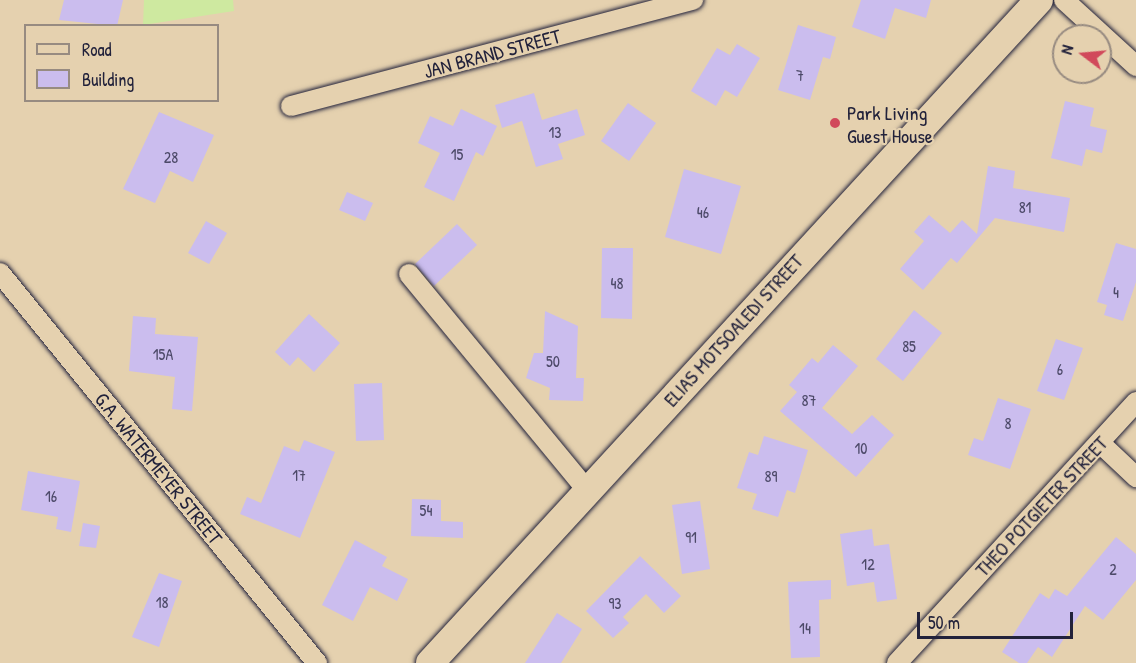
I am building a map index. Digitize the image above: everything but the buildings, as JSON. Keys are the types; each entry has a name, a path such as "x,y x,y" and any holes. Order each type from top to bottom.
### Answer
{"street":[{"name":"JAN BRAND STREET","path":"291,106 693,0"},
{"name":"ELIAS MOTSOALEDI STREET","path":"430,663 1039,0"},
{"path":"1064,0 1136,66"},
{"name":"G.A. WATERMEYER STREET","path":"0,273 317,663"},
{"path":"409,274 588,490"},
{"name":"THEO POTGIETER STREET","path":"897,663 1136,402"},
{"path":"1100,443 1136,477"}],"green space":[{"path":"144,0 233,0 234,11 143,24"}],"place":[{"name":"Park Living Guest House","path":"835,123"}]}
